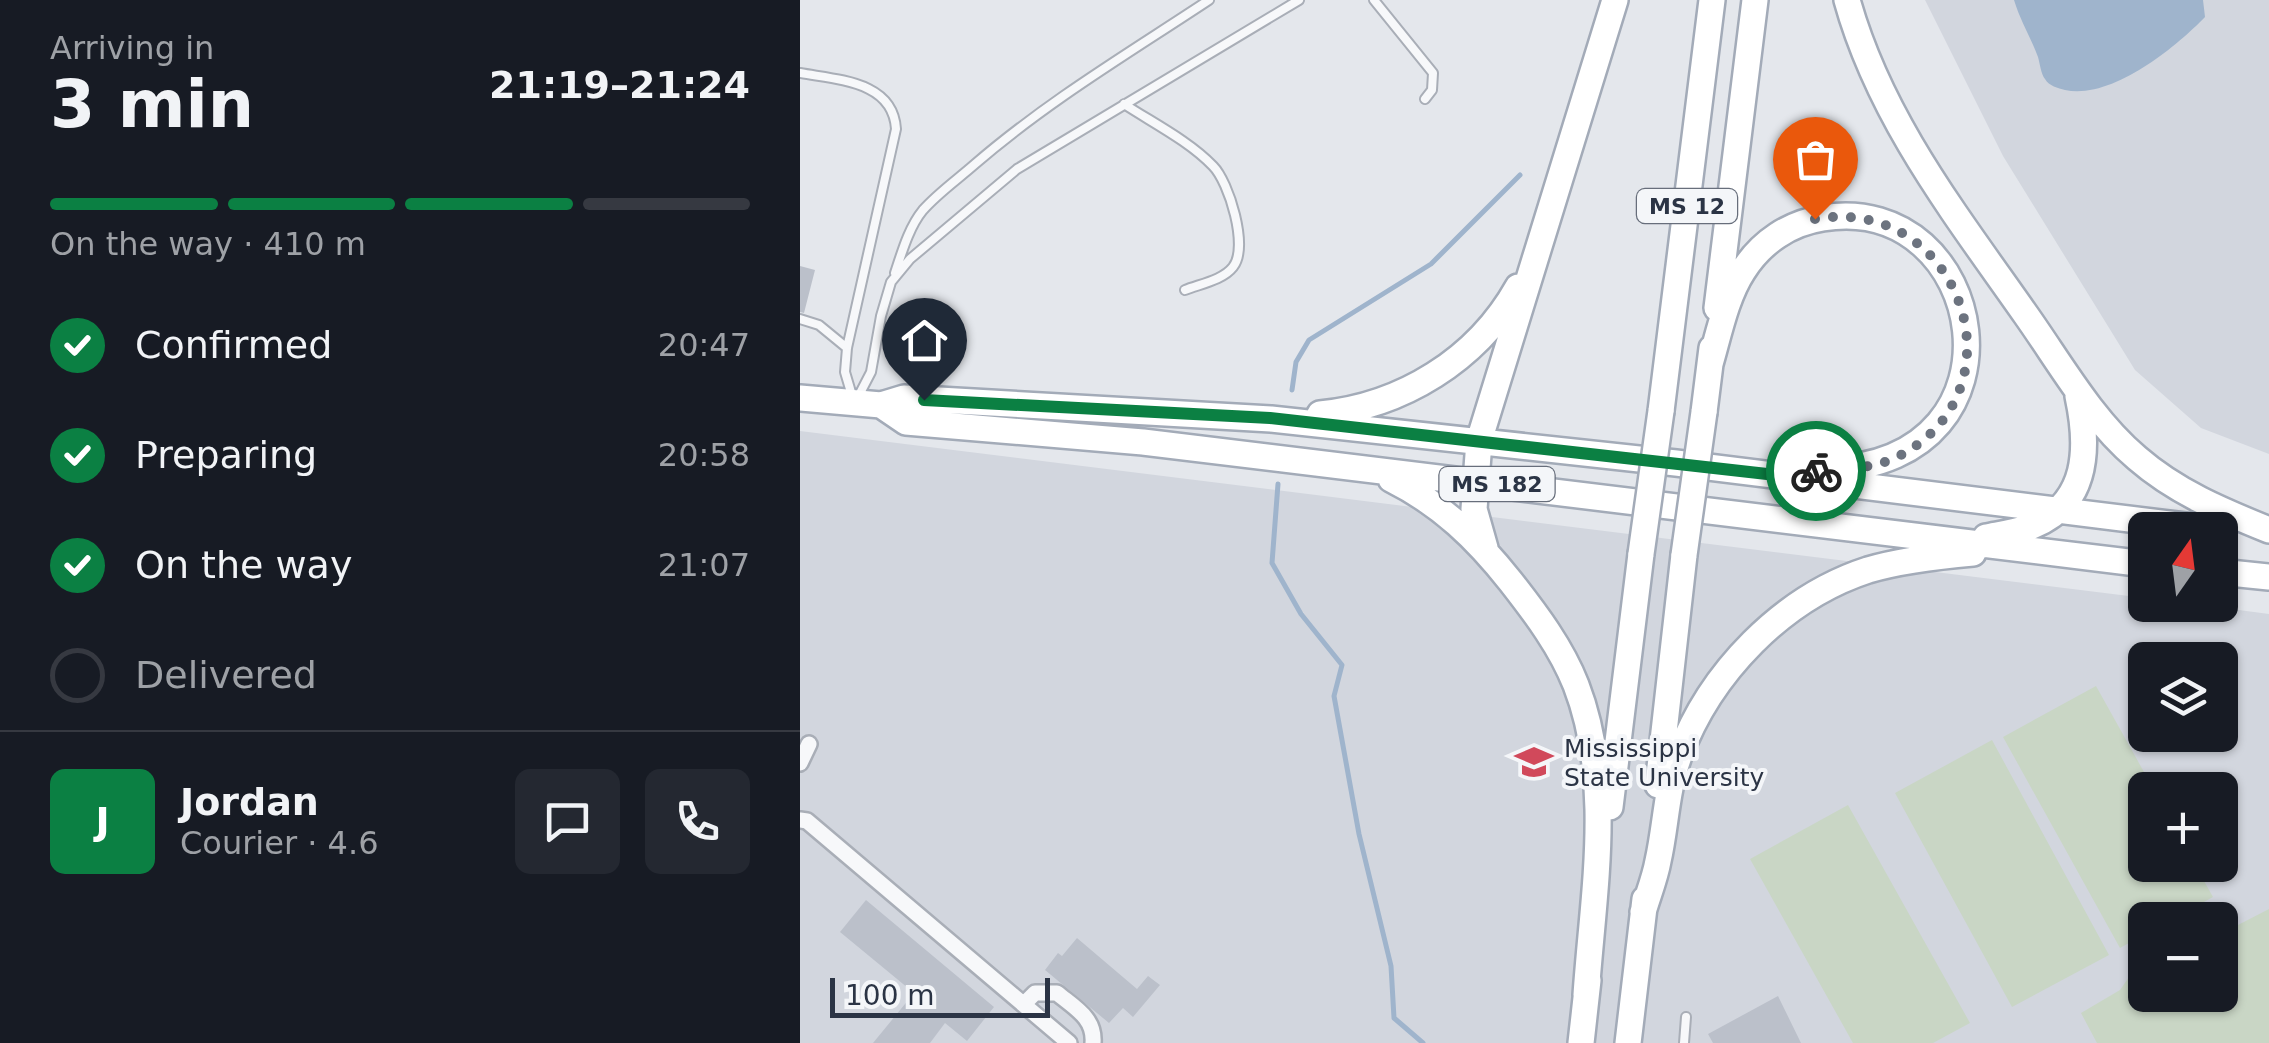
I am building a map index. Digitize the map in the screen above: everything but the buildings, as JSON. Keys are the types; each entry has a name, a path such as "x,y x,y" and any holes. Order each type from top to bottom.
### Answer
{"main road":[{"path":"1487,552 1474,509 1479,441 1615,0"},
{"name":"MS 12","path":"1582,1043 1712,0"},
{"name":"MS 12","path":"1628,1043 1684,555 1755,0"},
{"path":"1846,0 1874,79 1898,126 2110,433 2173,486 2269,534"},
{"path":"1710,364 1740,275 1763,246 1796,225 1837,215 1880,222 1917,242 1946,272 1965,318 1966,358 1955,396 1933,428 1918,444 1880,464 1776,475"},
{"path":"1270,418 1342,412 1392,398 1427,380 1462,356 1485,332 1508,304 1537,252"},
{"path":"1966,542 2031,527 2057,509 2078,481 2085,461 2086,440 2076,387"},
{"name":"MS 182","path":"800,398 881,405 904,398 1270,418 2128,518"},
{"name":"MS 182","path":"881,405 906,422 1144,442 2128,562"},
{"path":"1373,470 1439,506 1487,552 1534,611 1575,682 1590,732 1598,812 1586,995"},
{"name":"MS 182","path":"2238,532 2269,534"},
{"path":"1644,912 1658,863 1678,759 1714,689 1744,651 1804,601 1868,570 1934,556 2018,549"},
{"path":"2238,574 2269,578"}],"street":[{"path":"800,763 809,744"},
{"path":"800,820 1024,1004 1051,1037 1070,1043"},
{"path":"1024,1004 1036,993 1057,993 1088,1019 1094,1030 1094,1043"}],"lane":[{"path":"855,403 871,372 880,316 906,241 922,212 1014,130 1209,0"},
{"path":"892,282 910,258 1017,169 1299,0"},
{"path":"1374,0 1432,73 1432,90 1425,98"},
{"path":"800,72 858,84 888,100 896,112 896,129 847,348 844,372 855,403"},
{"path":"1124,104 1214,167 1228,190 1237,225 1239,256 1220,277 1185,290"},
{"path":"800,319 819,325 847,348"},
{"path":"1684,1043 1686,1016"}],"shaded area":[{"path":"1925,0 2269,0 2269,454 2201,428 2135,370 2003,156"},
{"name":"Mississippi State University","path":"800,431 2128,596 2128,622 2238,622 2238,610 2269,614 2269,1043 800,1043"}],"green space":[{"path":"2096,686 2128,743 2128,752 2133,752 2144,772 2128,772 2128,882 2205,882 2213,897 2204,902 2128,902 2128,944 2120,948 2003,737"},
{"path":"1992,740 2109,955 2012,1007 1895,793"},
{"path":"1848,805 1970,1023 1933,1043 1853,1043 1750,859"},
{"path":"2269,909 2269,1043 2097,1043 2081,1013 2120,990 2128,978 2128,1012 2238,1012 2238,925"}],"water":[{"path":"2014,0 2203,0 2205,17 2160,56 2122,79 2083,91 2065,90 2051,85 2044,77"}],"waterway":[{"path":"1292,390 1296,362 1309,340 1431,264 1520,175"},
{"path":"1278,484 1272,563 1301,614 1342,665 1334,696 1359,834 1391,966 1394,1018 1423,1043"}],"way so far":[{"path":"1815,219 1859,217 1880,222 1917,242 1946,272 1958,295 1968,338 1955,396 1946,413 1918,444 1880,464 1816,471"}],"place":[{"name":"Mississippi State University","path":"1534,762"}],"route":[{"path":"924,400 1270,418 1776,475 1816,471"}]}
